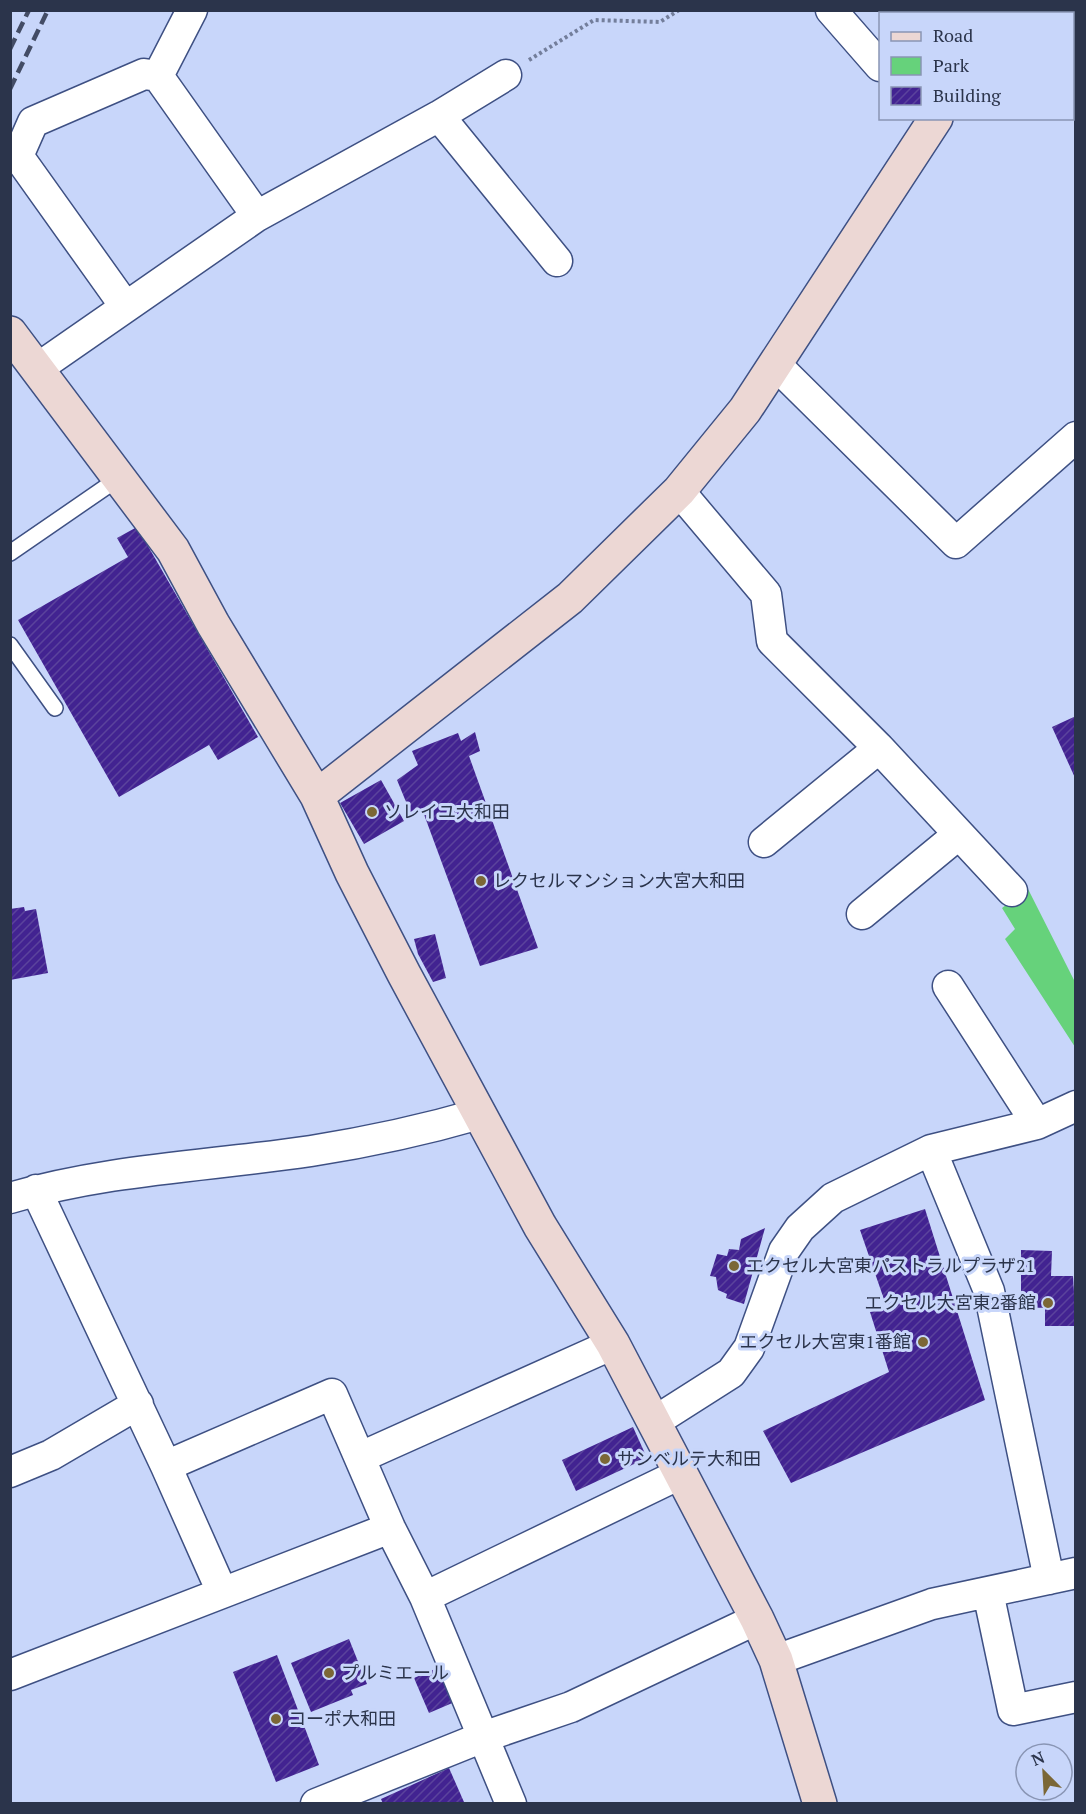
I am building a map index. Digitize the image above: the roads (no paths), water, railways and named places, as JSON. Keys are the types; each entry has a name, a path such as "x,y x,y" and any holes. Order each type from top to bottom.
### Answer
{"street":[{"path":"158,76 192,10"},
{"path":"831,10 879,65"},
{"path":"125,306 18,156 33,122 144,74 158,76 257,216"},
{"path":"38,368 257,216 439,116 506,75"},
{"path":"439,116 557,261"},
{"path":"317,796 570,598 679,491 745,410 932,120"},
{"path":"10,333 173,550 213,624 317,796 352,873 479,1114 540,1226 613,1344 757,1619 776,1660 820,1803"},
{"path":"775,364 956,543 1076,436"},
{"path":"679,491 766,594 772,640 879,748 1012,891"},
{"path":"764,842 879,748"},
{"path":"862,914 959,834"},
{"path":"948,986 1037,1124"},
{"path":"654,1422 730,1373 749,1348 784,1251 801,1228 833,1198 931,1150 1037,1124 1076,1106"},
{"path":"222,1592 138,1404 23,1194 126,1172 310,1151 424,1130 479,1114"},
{"path":"776,1660 932,1604 1062,1576 989,1291 931,1150"},
{"path":"361,1456 613,1344"},
{"path":"166,1466 332,1394 361,1456 390,1528 425,1597 511,1803"},
{"path":"10,1472 51,1455 138,1404"},
{"path":"425,1597 682,1473"},
{"path":"10,1675 390,1528"},
{"path":"988,1592 1013,1710 1076,1697"},
{"path":"316,1803 483,1737 572,1707 757,1619"}],"lane":[{"path":"10,553 119,478"},
{"path":"10,645 55,708"}],"railway":[{"path":"10,49 29,10"},
{"path":"10,89 48,10"}],"place":[{"name":"ソレイユ大和田","path":"372,812"},
{"name":"レクセルマンション大宮大和田","path":"481,881"},
{"name":"エクセル大宮東パストラルプラザ21","path":"734,1266"},
{"name":"エクセル大宮東2番館","path":"1048,1303"},
{"name":"エクセル大宮東1番館","path":"923,1342"},
{"name":"サンベルテ大和田","path":"605,1459"},
{"name":"プルミエール","path":"329,1673"},
{"name":"コーポ大和田","path":"276,1719"}]}
